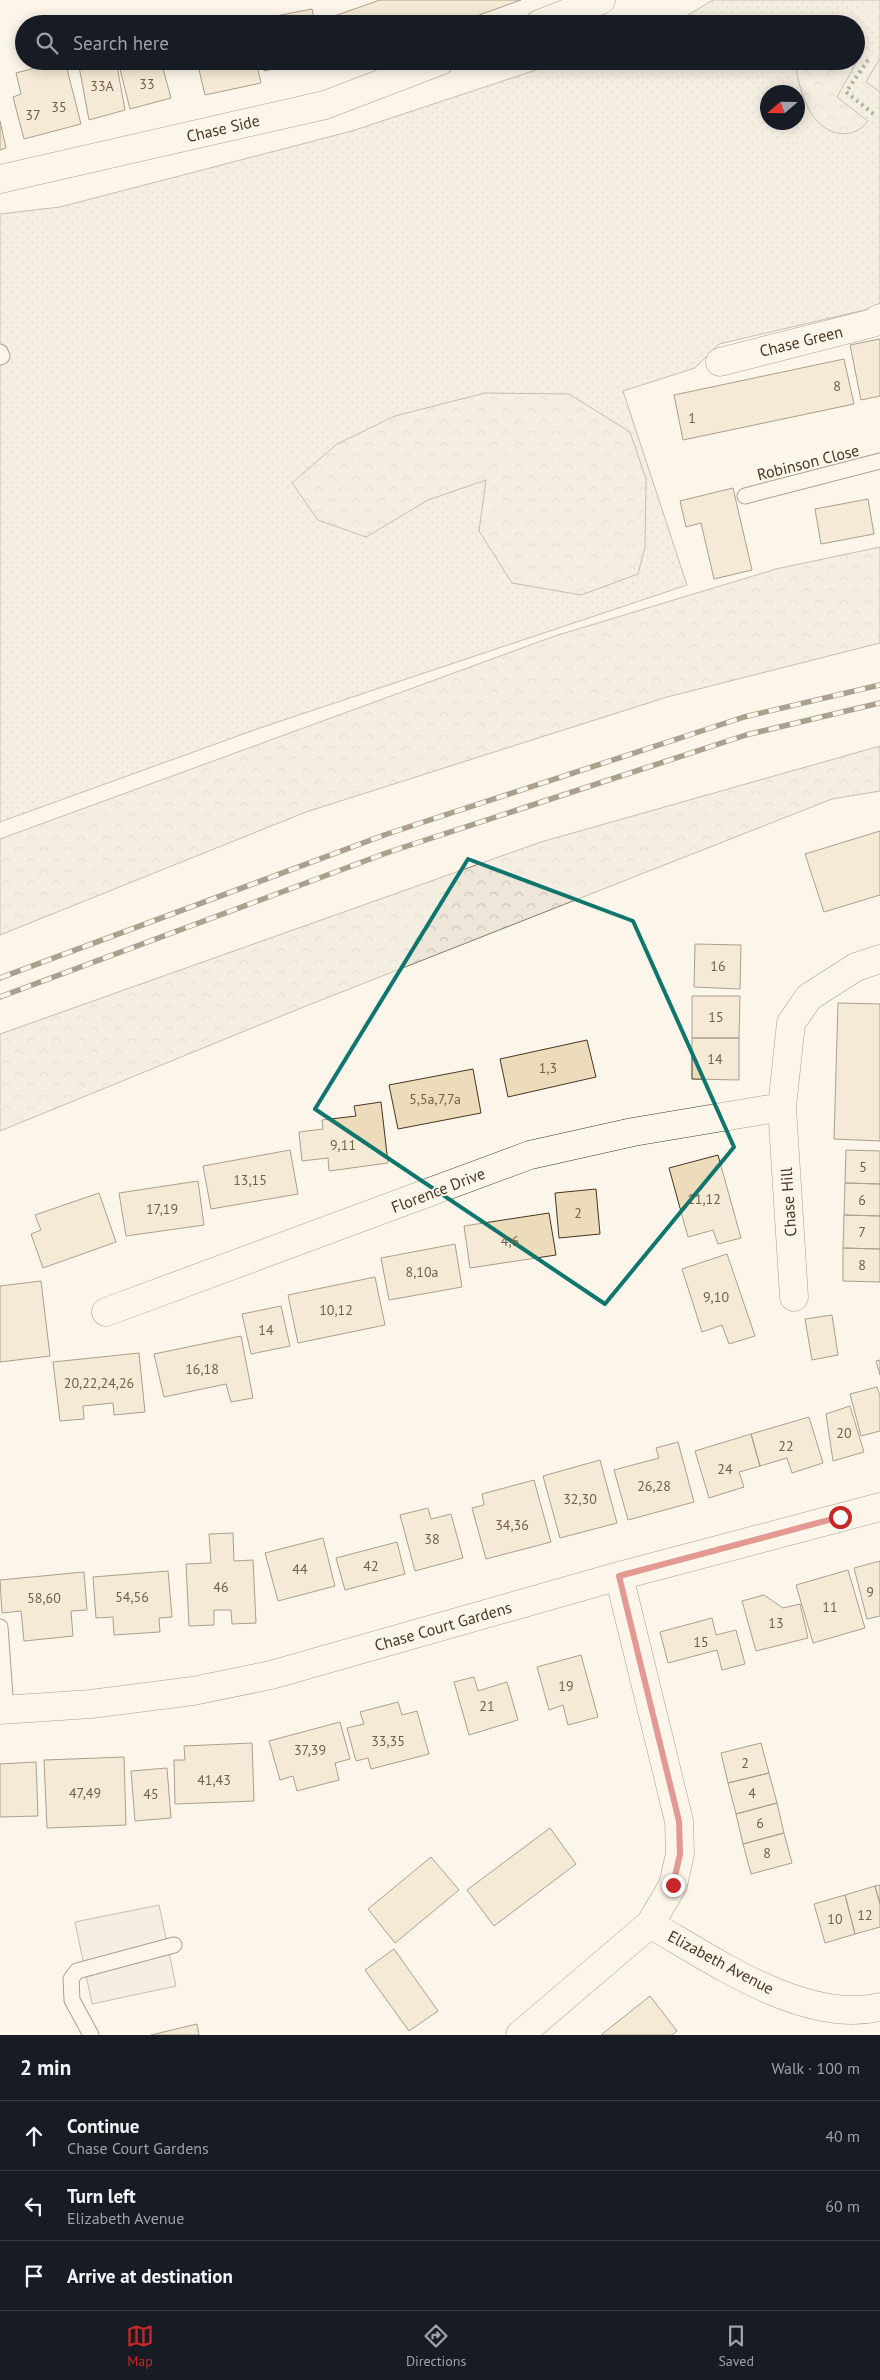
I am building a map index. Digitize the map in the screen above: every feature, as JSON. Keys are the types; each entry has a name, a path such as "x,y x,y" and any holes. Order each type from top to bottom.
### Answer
{"street":[{"path":"562,15 601,0"},
{"name":"Chase Side","path":"0,179 325,105 416,70"},
{"name":"Chase Green","path":"720,362 873,323 880,318"},
{"name":"Chase Hill","path":"794,1297 782,1107 792,1023 809,997 856,967 880,959"},
{"name":"Florence Drive","path":"106,1312 530,1156 633,1132 782,1107"},
{"name":"Chase Court Gardens","path":"3,1710 91,1704 193,1691 272,1675 619,1576 880,1507"},
{"name":"Elizabeth Avenue","path":"520,2035 650,1924 673,1885 680,1854 679,1821 619,1576"},
{"name":"Elizabeth Avenue","path":"650,1924 759,1986 826,2009 846,2012 880,2007"}],"lane":[{"path":"0,352 2,356 0,357"},
{"name":"Robinson Close","path":"745,496 880,461"},
{"path":"0,1627 3,1710"},
{"path":"90,2035 72,2000 71,1979 77,1971 174,1944"}],"highlighted area":[{"path":"468,859 633,921 734,1147 605,1304 315,1109"}],"green space":[{"path":"713,0 880,0 880,303 873,308 719,344 695,368 623,391 687,585 257,729 0,822 0,214 60,207 352,131 536,70 865,70 865,15 688,15"},
{"path":"796,70 852,70 837,97 868,121 862,127 848,133 833,132 825,128 809,110 805,101 805,85 800,85"},
{"path":"485,393 569,394 630,432 646,479 645,547 638,574 581,595 512,583 479,531 486,480 428,500 366,537 318,520 292,483 337,444 395,416"},
{"path":"880,547 880,643 667,697 306,812 0,935 0,839 555,636 776,569"},
{"path":"880,746 880,791 832,799 301,1008 0,1131 0,1034 541,842"}],"shaded area":[{"path":"880,58 880,92 866,82"},
{"path":"159,1905 176,1986 92,2004 75,1922"}],"building":[{"path":"380,0 521,0 479,15 337,15"},
{"path":"312,9 313,15 281,15"},
{"path":"27,70 67,70 81,124 24,139 13,97 21,94 16,73"},
{"path":"80,70 118,70 125,110 89,120"},
{"path":"120,70 163,70 171,98 130,109"},
{"path":"199,70 258,70 261,83 205,95"},
{"path":"0,121 6,148 0,150"},
{"path":"880,339 880,396 861,400 850,345"},
{"path":"844,359 854,404 683,440 674,395"},
{"path":"733,488 752,570 714,579 701,523 686,527 680,501"},
{"path":"868,499 874,534 821,544 815,509"},
{"path":"880,831 880,895 824,912 805,854"},
{"path":"695,944 741,945 740,989 694,987"},
{"path":"692,996 740,996 739,1038 692,1038"},
{"path":"838,1003 880,1004 880,1141 834,1139"},
{"path":"692,1038 739,1038 739,1080 692,1079"},
{"path":"587,1040 596,1077 508,1097 500,1059"},
{"path":"473,1069 481,1113 398,1129 389,1085"},
{"path":"381,1102 388,1163 329,1171 328,1158 302,1161 299,1132 323,1129 322,1120 356,1116 354,1106"},
{"path":"290,1150 298,1194 211,1209 203,1166"},
{"path":"846,1150 880,1151 880,1184 845,1183"},
{"path":"718,1155 741,1238 718,1244 713,1230 688,1237 669,1168"},
{"path":"198,1181 204,1225 126,1236 119,1193"},
{"path":"845,1183 880,1184 880,1216 844,1215"},
{"path":"596,1189 600,1234 559,1238 555,1193"},
{"path":"99,1193 116,1242 43,1268 31,1234 41,1230 35,1215"},
{"path":"549,1213 556,1255 470,1268 464,1226"},
{"path":"844,1215 880,1216 880,1249 843,1248"},
{"path":"455,1244 462,1287 389,1300 381,1258"},
{"path":"843,1248 880,1249 880,1282 843,1281"},
{"path":"727,1254 755,1336 729,1344 722,1325 702,1332 682,1269"},
{"path":"375,1277 385,1325 298,1343 288,1295"},
{"path":"41,1281 50,1356 0,1362 0,1286"},
{"path":"281,1306 290,1346 251,1354 242,1314"},
{"path":"832,1315 838,1355 812,1360 805,1319"},
{"path":"241,1336 253,1398 231,1402 226,1384 164,1397 154,1354"},
{"path":"139,1353 145,1412 114,1415 113,1403 83,1406 84,1419 60,1421 53,1362"},
{"path":"880,1360 880,1375 876,1361"},
{"path":"877,1387 880,1396 880,1431 861,1436 850,1394"},
{"path":"850,1406 864,1452 833,1461 826,1414"},
{"path":"809,1417 823,1463 792,1473 787,1458 760,1466 751,1434"},
{"path":"751,1434 760,1466 739,1472 744,1487 709,1498 695,1451"},
{"path":"678,1442 694,1502 628,1520 614,1470 659,1458 656,1448"},
{"path":"600,1460 617,1523 560,1538 543,1476"},
{"path":"534,1480 551,1542 486,1559 472,1508 484,1505 482,1494"},
{"path":"428,1508 431,1519 451,1514 463,1558 415,1571 400,1515"},
{"path":"233,1533 234,1561 253,1560 256,1623 232,1624 231,1610 214,1610 214,1625 189,1626 186,1564 211,1563 209,1534"},
{"path":"323,1538 335,1586 278,1601 265,1553"},
{"path":"397,1542 405,1574 345,1590 336,1558"},
{"path":"880,1561 880,1616 867,1619 854,1568"},
{"path":"848,1570 865,1628 813,1643 796,1585"},
{"path":"168,1571 172,1617 159,1618 160,1632 114,1635 113,1617 96,1618 93,1577"},
{"path":"84,1572 87,1610 71,1611 73,1636 24,1641 21,1611 2,1613 0,1580"},
{"path":"764,1595 783,1608 800,1604 808,1638 756,1651 742,1601"},
{"path":"712,1618 716,1635 736,1630 745,1664 722,1670 717,1650 668,1663 660,1632"},
{"path":"581,1655 598,1717 568,1725 563,1705 549,1710 537,1667"},
{"path":"474,1677 478,1691 507,1682 518,1720 469,1735 454,1682"},
{"path":"398,1702 402,1715 417,1711 429,1754 371,1769 368,1758 356,1761 347,1728 364,1724 360,1712"},
{"path":"340,1722 350,1759 335,1763 339,1780 297,1791 293,1776 280,1780 269,1741"},
{"path":"252,1743 254,1801 175,1804 174,1760 185,1760 184,1746"},
{"path":"761,1743 769,1773 728,1783 721,1753"},
{"path":"124,1757 126,1825 47,1828 44,1760"},
{"path":"36,1762 38,1816 0,1817 0,1764"},
{"path":"167,1768 171,1818 135,1821 131,1771"},
{"path":"769,1773 777,1803 736,1814 728,1783"},
{"path":"777,1803 784,1833 743,1844 736,1814"},
{"path":"550,1828 576,1864 494,1926 467,1890"},
{"path":"784,1833 792,1863 751,1874 743,1844"},
{"path":"431,1857 459,1890 395,1943 368,1909"},
{"path":"880,1885 880,1904 875,1886"},
{"path":"875,1886 880,1904 880,1927 855,1934 845,1895"},
{"path":"845,1895 855,1934 825,1943 814,1904"},
{"path":"394,1949 438,2011 409,2031 365,1970"},
{"path":"650,1996 677,2031 672,2035 601,2035"},
{"path":"197,2024 199,2035 151,2035"}],"railway":[{"path":"0,978 387,834 744,717 880,685"},
{"path":"0,997 389,852 746,735 880,703"}],"hedge":[{"path":"865,64 868,60"},
{"path":"861,70 846,92 876,116"}],"route":[{"path":"673,1885 680,1854 679,1821 619,1576 840,1517"}]}
